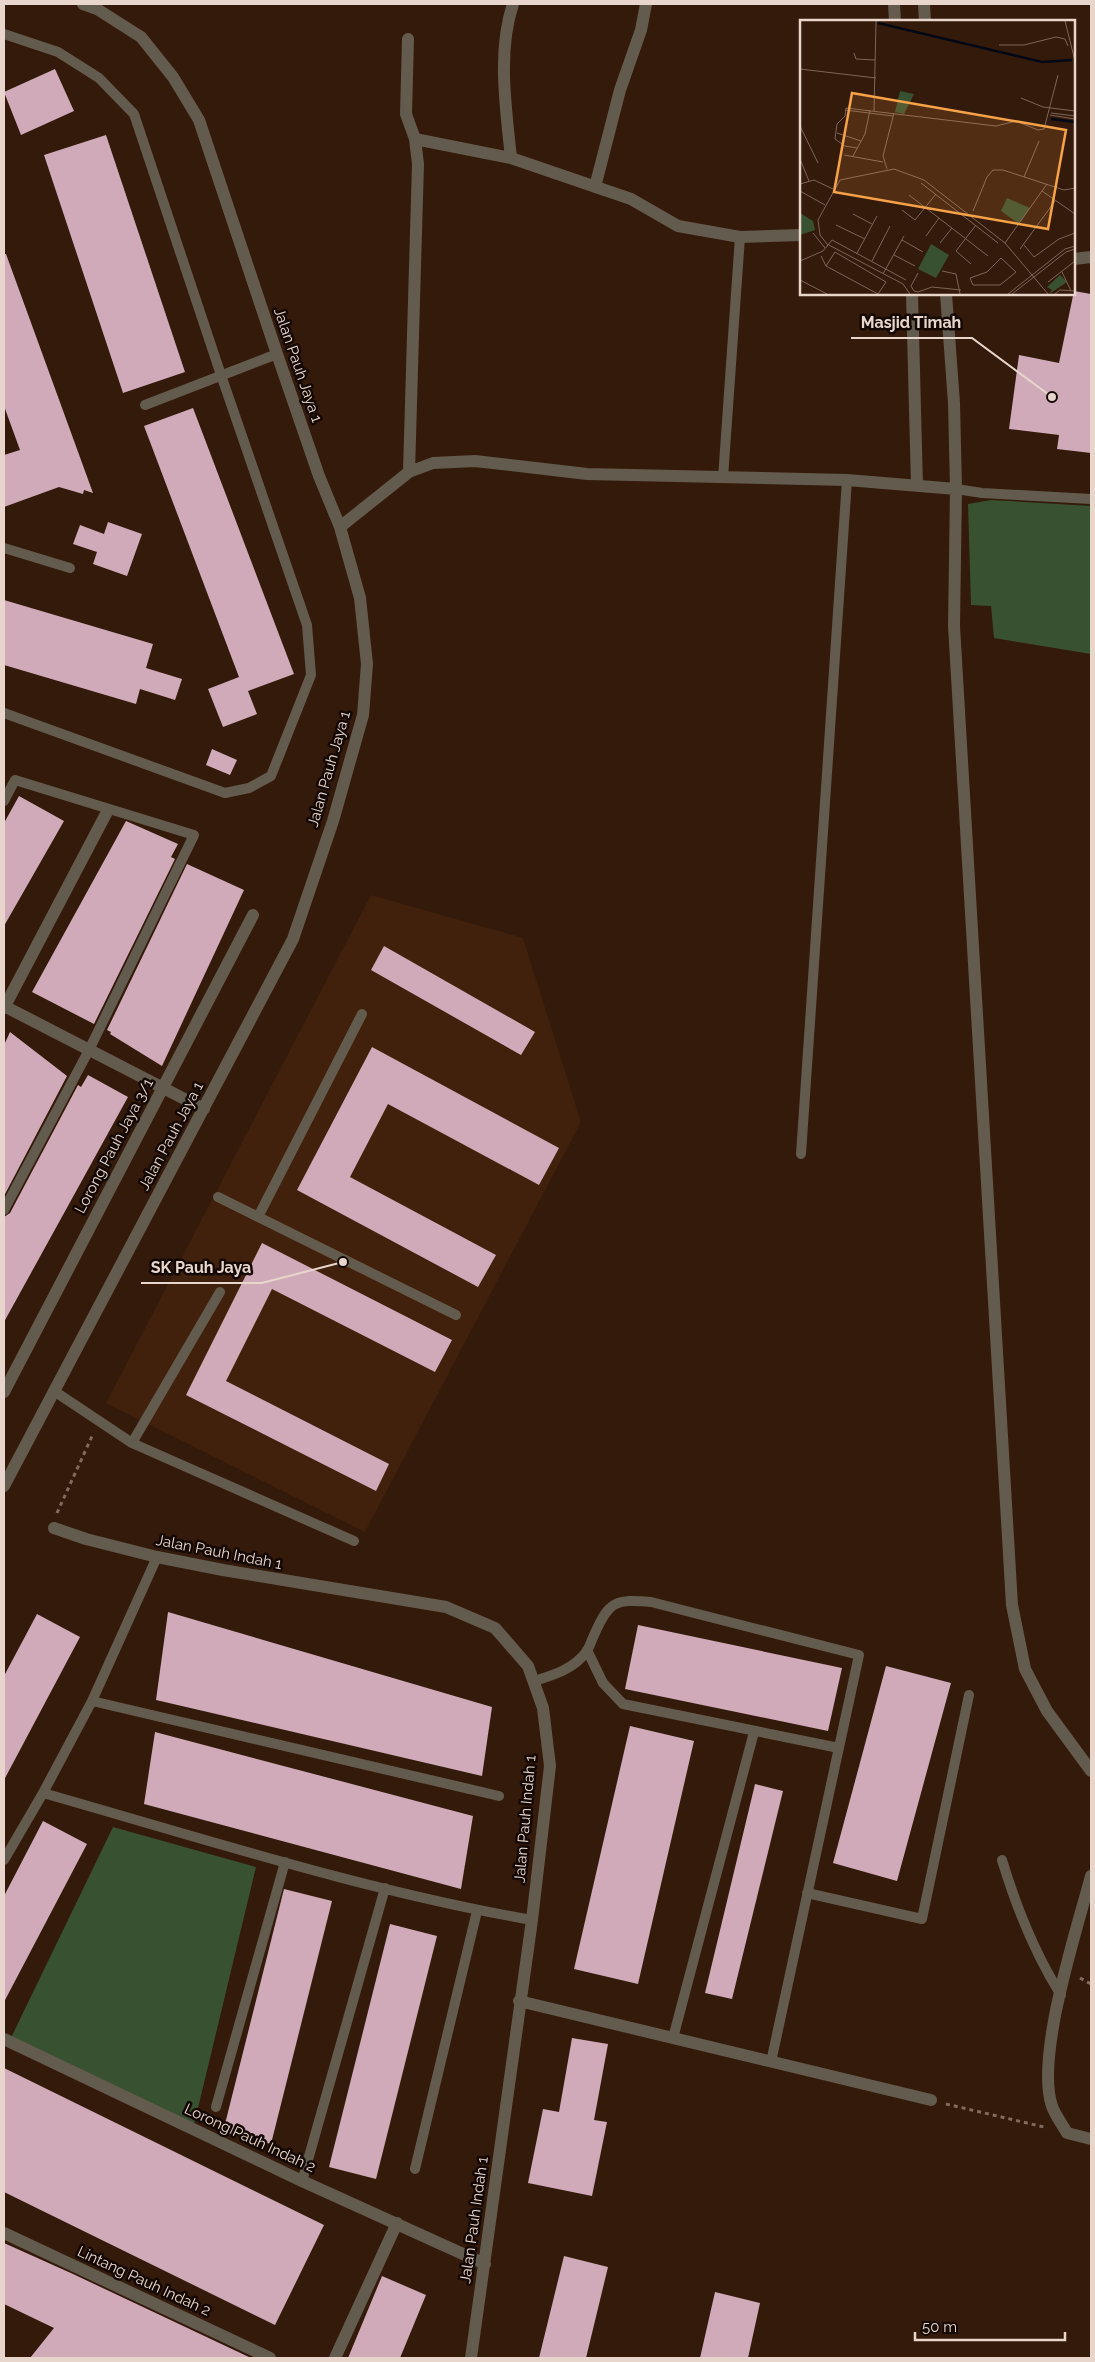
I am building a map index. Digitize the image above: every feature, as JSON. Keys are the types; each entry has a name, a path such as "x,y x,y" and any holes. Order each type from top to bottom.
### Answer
{"street":[{"name":"Jalan Pauh Jaya 1","path":"4,1486 293,940 332,821 363,715 367,664 360,598 340,527 319,476 199,120 173,76 140,37 97,9 83,4"},
{"path":"511,158 506,106 505,59 506,26 513,4"},
{"path":"596,187 620,90 641,30 646,4"},
{"path":"894,4 895,20"},
{"path":"924,4 925,20"},
{"path":"408,39 406,114 415,138 418,164 409,472"},
{"path":"415,138 511,158 631,199 678,226 740,237 800,235"},
{"path":"1075,259 1091,257"},
{"path":"912,295 917,486"},
{"path":"946,295 954,403 956,489 954,626 1012,1605 1025,1669 1047,1711 1091,1772"},
{"path":"340,527 409,472 433,464 474,461 587,474 847,480 956,489"},
{"path":"108,810 4,1007 204,1109"},
{"name":"Lorong Pauh Jaya 3/1","path":"4,1392 253,915"},
{"name":"Jalan Pauh Indah 1","path":"54,1528 86,1539 157,1557 223,1570 446,1607 495,1628 528,1666 543,1708 550,1766 532,1920 472,2358"},
{"path":"1091,1876 1061,1995 1047,2063 1052,2106 1067,2133 1091,2139"},
{"path":"520,2001 931,2100"},
{"name":"Lorong Pauh Indah 2","path":"4,2039 302,2181 485,2264"},
{"path":"335,2358 397,2223"},
{"name":"Lintang Pauh Indah 2","path":"4,2233 270,2358"}],"lane":[{"path":"4,34 58,52 99,78 134,114 307,625 311,676 271,776 249,788 225,793 4,713"},
{"path":"723,478 740,237"},
{"path":"145,405 277,354"},
{"path":"801,1154 847,480"},
{"path":"956,489 982,493 1091,499"},
{"path":"4,548 70,568"},
{"path":"4,801 15,780 194,835 89,1050 4,1210"},
{"path":"258,1217 362,1014"},
{"path":"218,1197 456,1315"},
{"path":"132,1443 220,1292"},
{"path":"54,1391 132,1443 354,1541"},
{"path":"4,1860 43,1793 92,1701 157,1557"},
{"path":"534,1681 560,1672 574,1663 587,1650 603,1614 614,1603 626,1600 651,1602 859,1655 770,2062"},
{"path":"587,1650 603,1682 623,1704 839,1748"},
{"path":"807,1893 922,1919 969,1695"},
{"path":"92,1701 499,1796"},
{"path":"673,2038 754,1732"},
{"path":"43,1793 285,1862 385,1888 477,1911 532,1920"},
{"path":"1002,1860 1008,1882 1034,1944 1047,1973 1061,1995"},
{"path":"216,2107 285,1862"},
{"path":"302,2181 385,1888"},
{"path":"415,2169 477,1911"}],"path":[{"path":"54,1528 58,1508 99,1422"},
{"path":"931,2100 1067,2133"}],"shaded area":[{"path":"371,895 523,938 581,1122 365,1532 106,1403"}],"green space":[{"path":"991,500 1091,506 1091,654 994,638 991,606 971,605 968,504"},
{"path":"113,1827 256,1867 192,2133 7,2046"}],"building":[{"path":"55,69 74,111 21,135 4,92"},
{"path":"106,135 185,372 123,393 44,155"},
{"path":"4,254 6,254 93,493 84,490 83,494 59,487 4,507 4,455 20,450 4,406"},
{"path":"1075,291 1091,294 1091,453 1057,449 1059,435 1009,429 1019,355 1059,363 1073,295 1075,295"},
{"path":"193,408 294,674 248,691 257,714 223,727 208,689 239,677 144,426"},
{"path":"108,522 142,534 127,576 93,564 97,552 73,544 80,525 104,534"},
{"path":"4,600 153,644 146,668 182,679 175,700 140,689 136,704 4,665"},
{"path":"212,749 237,760 230,775 206,765"},
{"path":"19,796 64,821 4,926 4,823"},
{"path":"126,821 178,844 171,857 175,859 94,1024 32,992"},
{"path":"187,864 244,890 162,1066 110,1034 111,1032 107,1030"},
{"path":"384,946 535,1032 521,1055 371,970"},
{"path":"10,1032 67,1076 4,1196 4,1045"},
{"path":"372,1047 559,1148 539,1185 388,1104 350,1177 496,1255 478,1287 297,1190"},
{"path":"88,1075 128,1097 4,1322 4,1217 10,1213 78,1085 81,1087"},
{"path":"262,1243 452,1340 435,1372 272,1289 226,1381 389,1464 376,1491 186,1395"},
{"path":"168,1612 492,1707 482,1776 156,1700"},
{"path":"37,1614 80,1637 4,1780 4,1676"},
{"path":"638,1625 842,1668 828,1731 625,1689"},
{"path":"886,1666 951,1683 897,1881 833,1863"},
{"path":"630,1726 694,1741 638,1984 574,1969"},
{"path":"155,1732 473,1816 461,1889 144,1804"},
{"path":"755,1784 783,1791 732,1999 705,1993"},
{"path":"43,1821 87,1844 4,2002 4,1896"},
{"path":"284,1889 332,1901 271,2144 223,2132"},
{"path":"390,1924 437,1936 376,2179 329,2167"},
{"path":"572,2038 608,2044 594,2120 607,2122 592,2196 528,2183 543,2109 559,2112"},
{"path":"4,2068 324,2225 275,2325 4,2192"},
{"path":"4,2243 251,2358 30,2358 54,2328 4,2304"},
{"path":"564,2256 608,2267 586,2358 539,2358"},
{"path":"382,2276 426,2295 400,2358 348,2358"},
{"path":"715,2292 760,2303 748,2358 700,2358"}],"place":[{"name":"Masjid Timah","path":"1052,397"},
{"name":"SK Pauh Jaya","path":"343,1262"}]}
